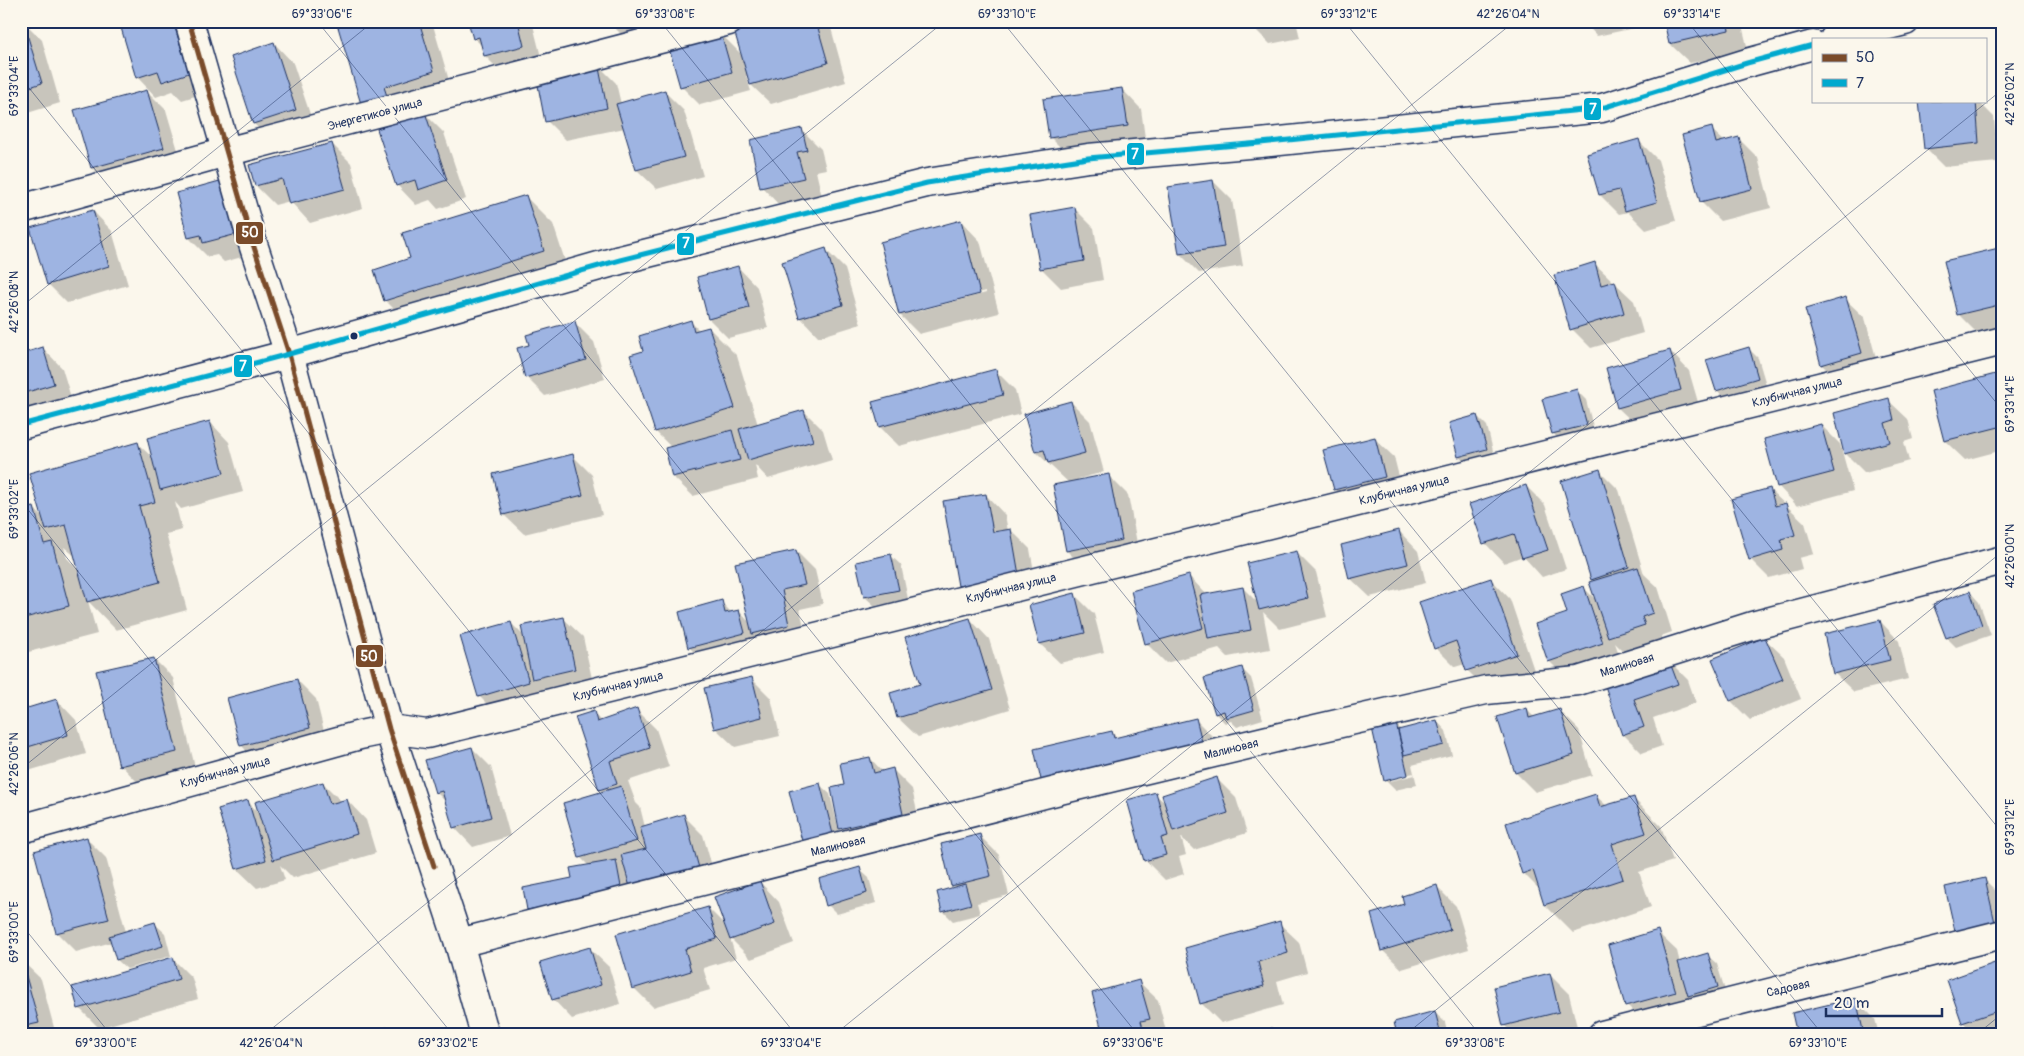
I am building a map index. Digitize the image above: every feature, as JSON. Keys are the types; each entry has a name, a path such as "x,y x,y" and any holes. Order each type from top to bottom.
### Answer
{"street":[{"path":"189,21 226,152 289,354 389,729 460,943 485,1035"},
{"name":"Энергетиков улица","path":"21,209 226,152 729,21"},
{"path":"1838,38 1905,21"},
{"path":"21,426 289,354 620,260 927,183 1088,158 1260,143 1602,108 1747,62 1812,45"},
{"name":"Клубничная улица","path":"21,829 360,735 389,729 427,734 2003,341"},
{"name":"Малиновая","path":"460,943 1041,795 1280,737 1486,690 1578,680 1752,626 2003,560"},
{"name":"Садовая","path":"1602,1035 2003,934"}],"building":[{"path":"21,21 23,21 42,83 21,90"},
{"path":"119,21 173,21 189,73 162,82 158,71 136,78"},
{"path":"356,21 419,21 434,71 384,87 387,96 361,104 338,27"},
{"path":"468,21 518,21 524,46 484,56 479,37 473,39"},
{"path":"763,21 816,21 828,63 750,85 734,30"},
{"path":"1249,21 1271,21 1250,25"},
{"path":"1664,21 1727,21 1729,30 1669,44"},
{"path":"721,33 732,72 680,87 669,48"},
{"path":"274,42 296,110 253,124 231,57"},
{"path":"598,63 607,108 545,122 536,75"},
{"path":"1122,88 1128,126 1049,138 1043,99"},
{"path":"147,90 164,148 91,168 74,110"},
{"path":"665,90 684,157 636,170 616,104"},
{"path":"1919,102 1976,102 1979,143 1924,149"},
{"path":"425,112 447,180 418,190 415,180 396,186 377,129"},
{"path":"1712,127 1716,143 1739,137 1752,189 1700,202 1682,135"},
{"path":"802,128 807,150 797,152 804,178 760,188 750,140"},
{"path":"1639,139 1657,202 1625,211 1619,190 1599,195 1587,154"},
{"path":"332,143 345,189 289,204 282,179 255,186 249,165"},
{"path":"227,179 241,233 203,243 201,235 188,238 176,193"},
{"path":"1213,180 1224,247 1179,254 1168,187"},
{"path":"526,195 544,251 384,301 374,270 410,258 402,233"},
{"path":"1075,207 1084,261 1040,269 1030,215"},
{"path":"93,210 109,266 47,285 30,228"},
{"path":"961,220 980,294 899,315 880,242"},
{"path":"2003,247 2003,304 1957,315 1944,261"},
{"path":"826,248 843,305 799,318 782,262"},
{"path":"1595,262 1601,285 1615,281 1624,313 1570,330 1554,275"},
{"path":"738,266 749,308 708,319 697,277"},
{"path":"1846,297 1862,353 1821,365 1805,309"},
{"path":"691,320 694,331 709,327 735,408 655,432 630,355 643,351 639,336"},
{"path":"575,321 586,360 525,378 517,348 529,345 526,335"},
{"path":"43,347 54,384 21,394 21,354"},
{"path":"1749,347 1758,378 1716,391 1706,360"},
{"path":"1670,350 1681,390 1617,408 1606,368"},
{"path":"996,369 1003,395 879,427 872,402"},
{"path":"2003,372 2003,426 1944,441 1931,391"},
{"path":"1577,389 1587,425 1552,434 1542,399"},
{"path":"1889,398 1894,420 1885,423 1890,442 1844,454 1834,413"},
{"path":"1071,401 1085,453 1048,463 1044,450 1035,452 1024,414"},
{"path":"804,410 813,441 748,460 739,429"},
{"path":"1477,415 1487,449 1458,457 1449,423"},
{"path":"210,421 224,473 160,490 147,438"},
{"path":"1821,424 1834,472 1777,487 1764,439"},
{"path":"732,430 740,460 672,477 665,448"},
{"path":"1375,437 1385,477 1334,490 1323,450"},
{"path":"138,442 155,502 139,506 160,582 87,602 66,525 46,530 29,473"},
{"path":"573,454 583,495 503,515 493,474"},
{"path":"1600,469 1629,567 1591,580 1561,481"},
{"path":"1109,474 1122,540 1066,551 1053,485"},
{"path":"1526,485 1548,550 1522,558 1514,534 1483,544 1469,504"},
{"path":"1770,488 1775,506 1786,503 1795,535 1781,539 1783,550 1749,560 1731,499"},
{"path":"986,494 993,532 1011,529 1019,575 958,586 943,501"},
{"path":"34,507 44,544 52,542 69,606 21,619 21,510"},
{"path":"1399,530 1408,564 1349,579 1341,545"},
{"path":"796,550 805,585 782,590 789,625 752,634 735,563"},
{"path":"1297,551 1308,598 1259,610 1247,563"},
{"path":"891,554 899,590 864,597 856,562"},
{"path":"1638,567 1653,613 1642,617 1645,625 1608,637 1589,582"},
{"path":"1189,575 1203,628 1145,644 1131,591"},
{"path":"1491,578 1517,654 1466,671 1456,641 1434,649 1419,602"},
{"path":"1584,586 1603,643 1548,662 1535,624 1567,613 1561,594"},
{"path":"1243,587 1251,630 1208,638 1200,595"},
{"path":"1970,591 1982,625 1946,638 1933,604"},
{"path":"1075,593 1085,633 1039,644 1029,605"},
{"path":"722,600 725,613 739,610 745,633 688,648 679,612"},
{"path":"564,617 575,669 532,679 521,626"},
{"path":"970,618 992,690 897,718 890,693 920,684 905,637"},
{"path":"1880,620 1890,660 1833,674 1824,634"},
{"path":"511,622 529,682 478,697 460,636"},
{"path":"1765,637 1783,679 1730,701 1712,659"},
{"path":"154,658 177,752 119,766 96,671"},
{"path":"1669,660 1678,684 1634,699 1644,727 1622,735 1604,683"},
{"path":"1242,667 1254,710 1226,718 1224,711 1215,714 1204,678"},
{"path":"752,677 762,717 714,729 704,688"},
{"path":"297,679 310,728 240,746 227,698"},
{"path":"57,699 68,735 21,749 21,710"},
{"path":"637,708 650,748 610,761 617,784 599,790 575,717 594,711 597,722"},
{"path":"1527,708 1529,718 1560,709 1574,755 1515,773 1497,717"},
{"path":"1196,718 1203,746 1042,784 1034,749 1112,731 1114,738"},
{"path":"1437,720 1444,745 1404,755 1398,730"},
{"path":"1396,723 1408,775 1384,781 1372,728"},
{"path":"472,747 491,817 453,828 442,791 435,793 425,760"},
{"path":"870,757 874,773 893,768 903,814 839,829 831,788 844,785 840,763"},
{"path":"1217,777 1228,813 1173,831 1162,795"},
{"path":"323,782 330,804 347,799 357,834 273,860 255,802"},
{"path":"820,783 833,834 802,841 789,791"},
{"path":"621,786 637,841 579,858 563,803"},
{"path":"1156,792 1168,836 1161,838 1166,855 1144,861 1127,800"},
{"path":"1596,794 1600,807 1634,797 1646,833 1612,844 1623,879 1544,905 1533,870 1522,874 1506,823"},
{"path":"248,800 266,860 236,869 218,809"},
{"path":"684,814 699,868 630,887 621,855 646,849 640,827"},
{"path":"980,834 991,876 951,886 941,844"},
{"path":"87,837 109,919 56,933 34,851"},
{"path":"616,860 622,892 527,910 523,888 572,878 570,868"},
{"path":"860,867 867,893 826,906 819,879"},
{"path":"1985,878 1996,927 1956,936 1945,887"},
{"path":"760,881 775,924 730,940 714,897"},
{"path":"965,884 971,904 942,912 937,892"},
{"path":"1437,885 1450,930 1381,951 1371,914 1404,904 1402,896"},
{"path":"708,907 717,939 685,949 691,971 632,989 616,934"},
{"path":"1280,921 1288,953 1258,962 1264,986 1200,1004 1185,948"},
{"path":"155,922 163,946 116,960 109,936"},
{"path":"1658,930 1676,992 1625,1006 1608,945"},
{"path":"590,947 601,985 552,1000 540,962"},
{"path":"1708,953 1718,987 1688,996 1678,962"},
{"path":"173,957 179,979 78,1009 72,987"},
{"path":"21,958 39,1023 21,1027"},
{"path":"2003,960 2003,1009 1962,1023 1947,980"},
{"path":"1550,973 1559,1012 1503,1026 1494,987"},
{"path":"1139,980 1150,1019 1141,1021 1145,1035 1103,1035 1092,993"},
{"path":"1856,998 1864,1035 1797,1035 1792,1013"},
{"path":"1435,1011 1441,1035 1397,1035 1394,1022"},
{"path":"388,1027 390,1035 351,1035"},
{"path":"1272,1028 1273,1035 1245,1035"}],"transit line":[{"name":"50","path":"189,21 252,241 289,354 389,729 434,866"},
{"name":"7","path":"21,425 289,354 620,260 927,183 1088,158 1260,143 1602,108 1747,63 1812,45"}]}
